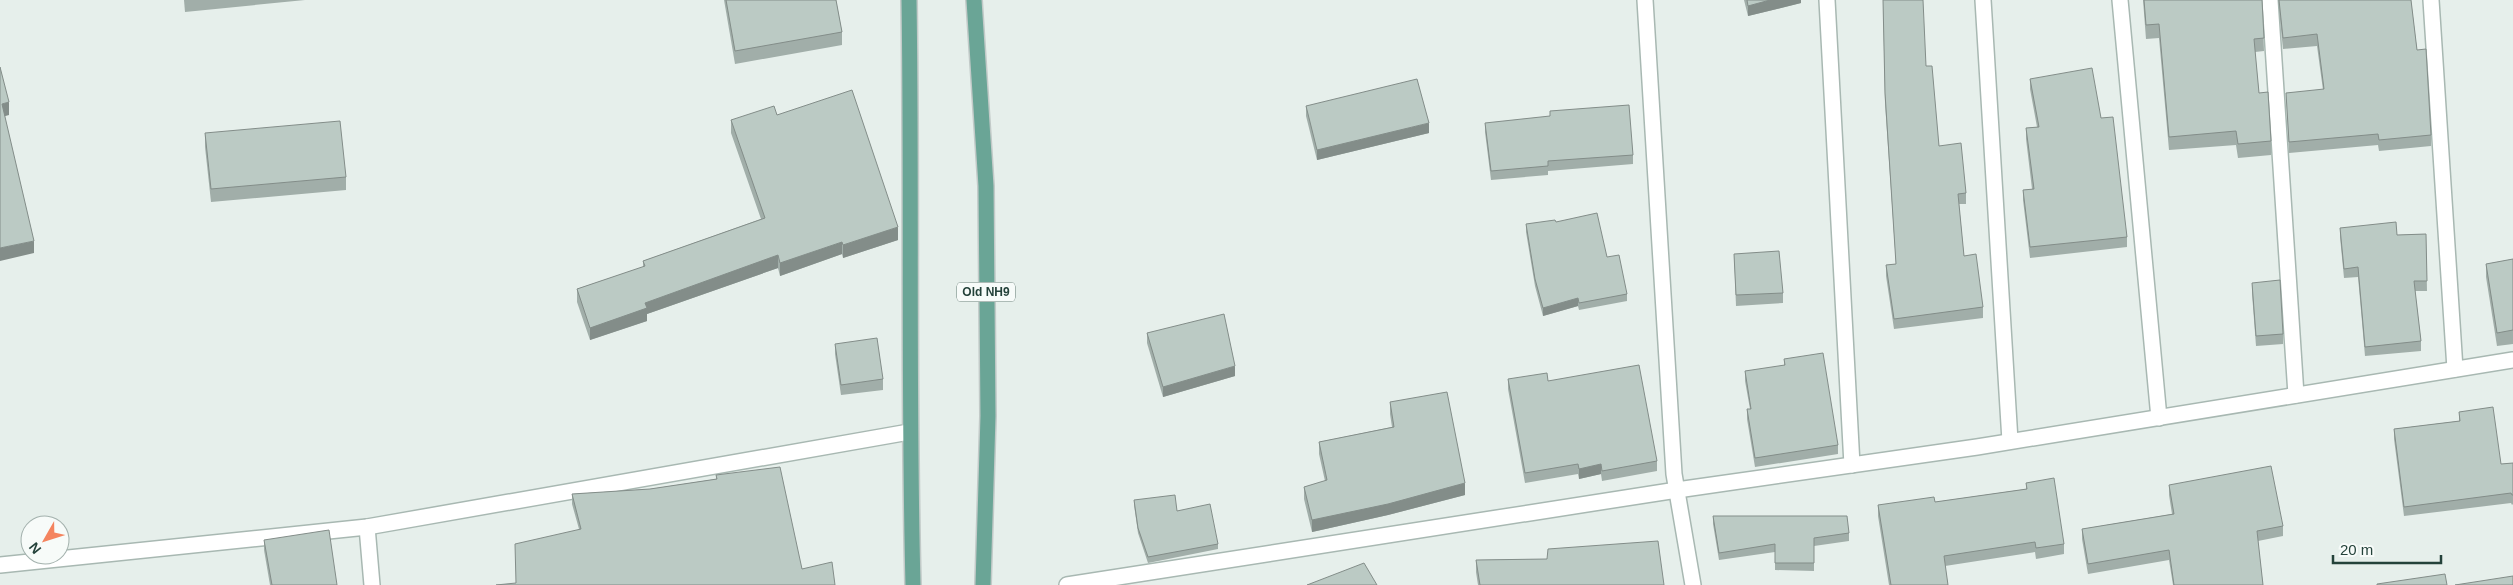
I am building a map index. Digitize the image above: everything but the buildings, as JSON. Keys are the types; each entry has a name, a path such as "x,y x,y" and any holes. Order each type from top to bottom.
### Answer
{"main road":[{"path":"909,0 912,183 909,432 913,585"},
{"name":"Old NH9","path":"974,0 986,186 988,416 983,585"}],"street":[{"path":"1645,0 1677,490 1693,585"},
{"path":"1827,0 1852,465"},
{"path":"1983,0 2010,441"},
{"path":"2120,0 2159,418"},
{"path":"2270,0 2296,395"},
{"path":"2431,0 2455,369"},
{"path":"1067,585 1677,490 2159,418 2513,360"},
{"path":"0,565 367,527 909,432"},
{"path":"367,527 372,585"}]}
